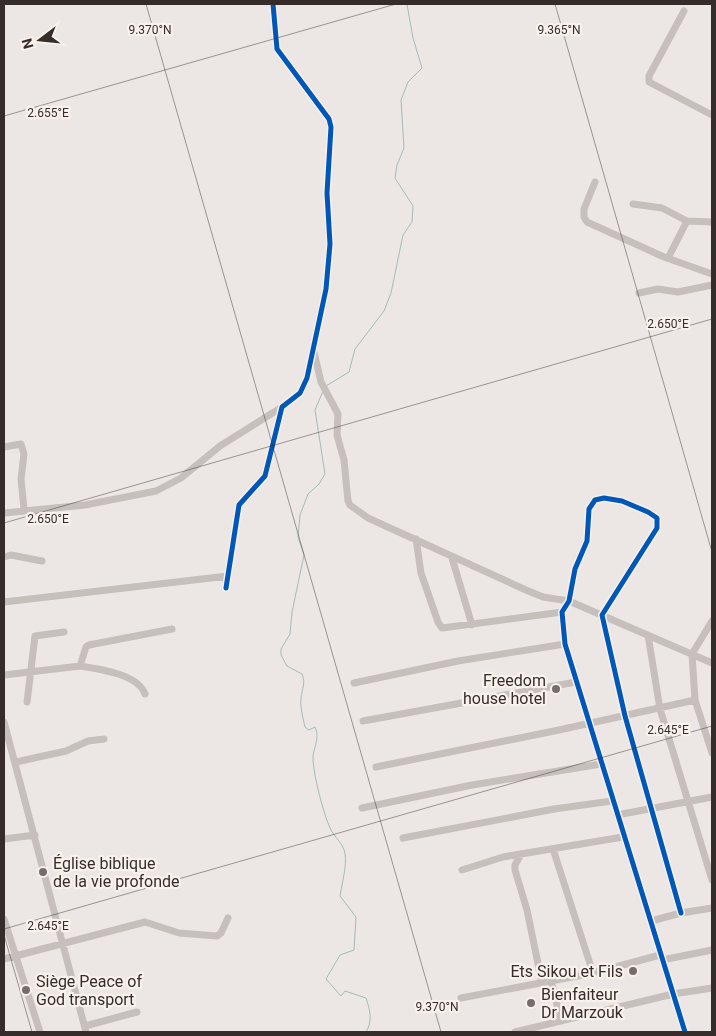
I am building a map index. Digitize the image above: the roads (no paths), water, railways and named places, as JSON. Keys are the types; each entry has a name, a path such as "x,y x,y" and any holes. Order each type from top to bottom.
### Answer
{"street":[{"path":"4,513 24,509 85,505 156,491 181,478 220,446 282,407 300,393 307,378 326,289 330,244 327,193 331,127 329,119 277,49 274,4"},
{"path":"684,11 649,76 649,82 712,115"},
{"path":"595,182 584,209 584,217 587,222 668,258 712,274"},
{"path":"633,204 662,208 687,221 712,222"},
{"path":"668,258 687,221"},
{"path":"639,293 658,289 678,292 712,285"},
{"path":"313,350 321,382 338,414 337,435 344,460 350,506 368,518 416,539 452,558 544,597 569,601 712,663"},
{"path":"226,588 239,506 265,476 282,407"},
{"path":"4,446 21,444 24,454 21,479 24,509"},
{"path":"681,913 625,716 602,616 657,528 657,518 622,501 604,498 596,500 589,509 587,541 575,569 569,601 562,612 565,644 623,837 685,1032"},
{"path":"416,539 421,572 440,626 444,628 472,625 562,612"},
{"path":"4,557 11,555 42,561"},
{"path":"452,558 472,625"},
{"path":"4,602 228,576"},
{"path":"712,621 692,654 696,700 712,753"},
{"path":"80,666 86,648 89,645 172,629"},
{"path":"27,702 35,636 64,632"},
{"path":"648,635 660,708 712,880"},
{"path":"354,683 458,661 565,644"},
{"path":"4,675 80,666 112,671 140,685 145,694"},
{"path":"363,721 576,682"},
{"path":"376,767 589,724 696,700"},
{"path":"4,722 86,1029 137,1012"},
{"path":"16,762 66,751 88,741 104,740"},
{"path":"362,808 472,785 601,764"},
{"path":"617,815 712,797"},
{"path":"402,838 554,809 612,801"},
{"path":"4,839 35,835"},
{"path":"462,870 502,857 623,837"},
{"path":"553,849 593,973"},
{"path":"521,854 514,865 527,910 542,983"},
{"path":"651,922 681,913 712,908"},
{"path":"4,959 145,922 179,933 211,937 221,933 228,918"},
{"path":"4,919 40,1032"},
{"path":"461,998 551,982 661,958 712,950"},
{"path":"551,982 561,1021"},
{"path":"515,1032 673,994 712,988"}],"waterway":[{"path":"326,386 349,372 355,349 384,311 391,293 403,235 412,222 413,206 395,178 397,165 404,148 401,100 408,82 422,68 413,38 407,4"},
{"path":"323,391 315,410 325,474 319,484 308,494 300,515 298,537 304,555 292,612 290,634 281,649 281,655 287,666 302,674 303,677 301,709 305,727 309,730 315,727 317,731 313,760 319,794 330,828 343,847 345,854 345,869 340,896 356,917 354,950 340,955 326,979 341,996 345,991 366,998 370,1011 370,1020 366,1032"}],"place":[{"name":"Freedom house hotel","path":"556,689"},
{"name":"Église biblique de la vie profonde","path":"43,872"},
{"name":"Ets Sikou et Fils","path":"633,971"},
{"name":"Siège Peace of God transport","path":"26,990"},
{"name":"Bienfaiteur Dr Marzouk","path":"531,1003"}]}
